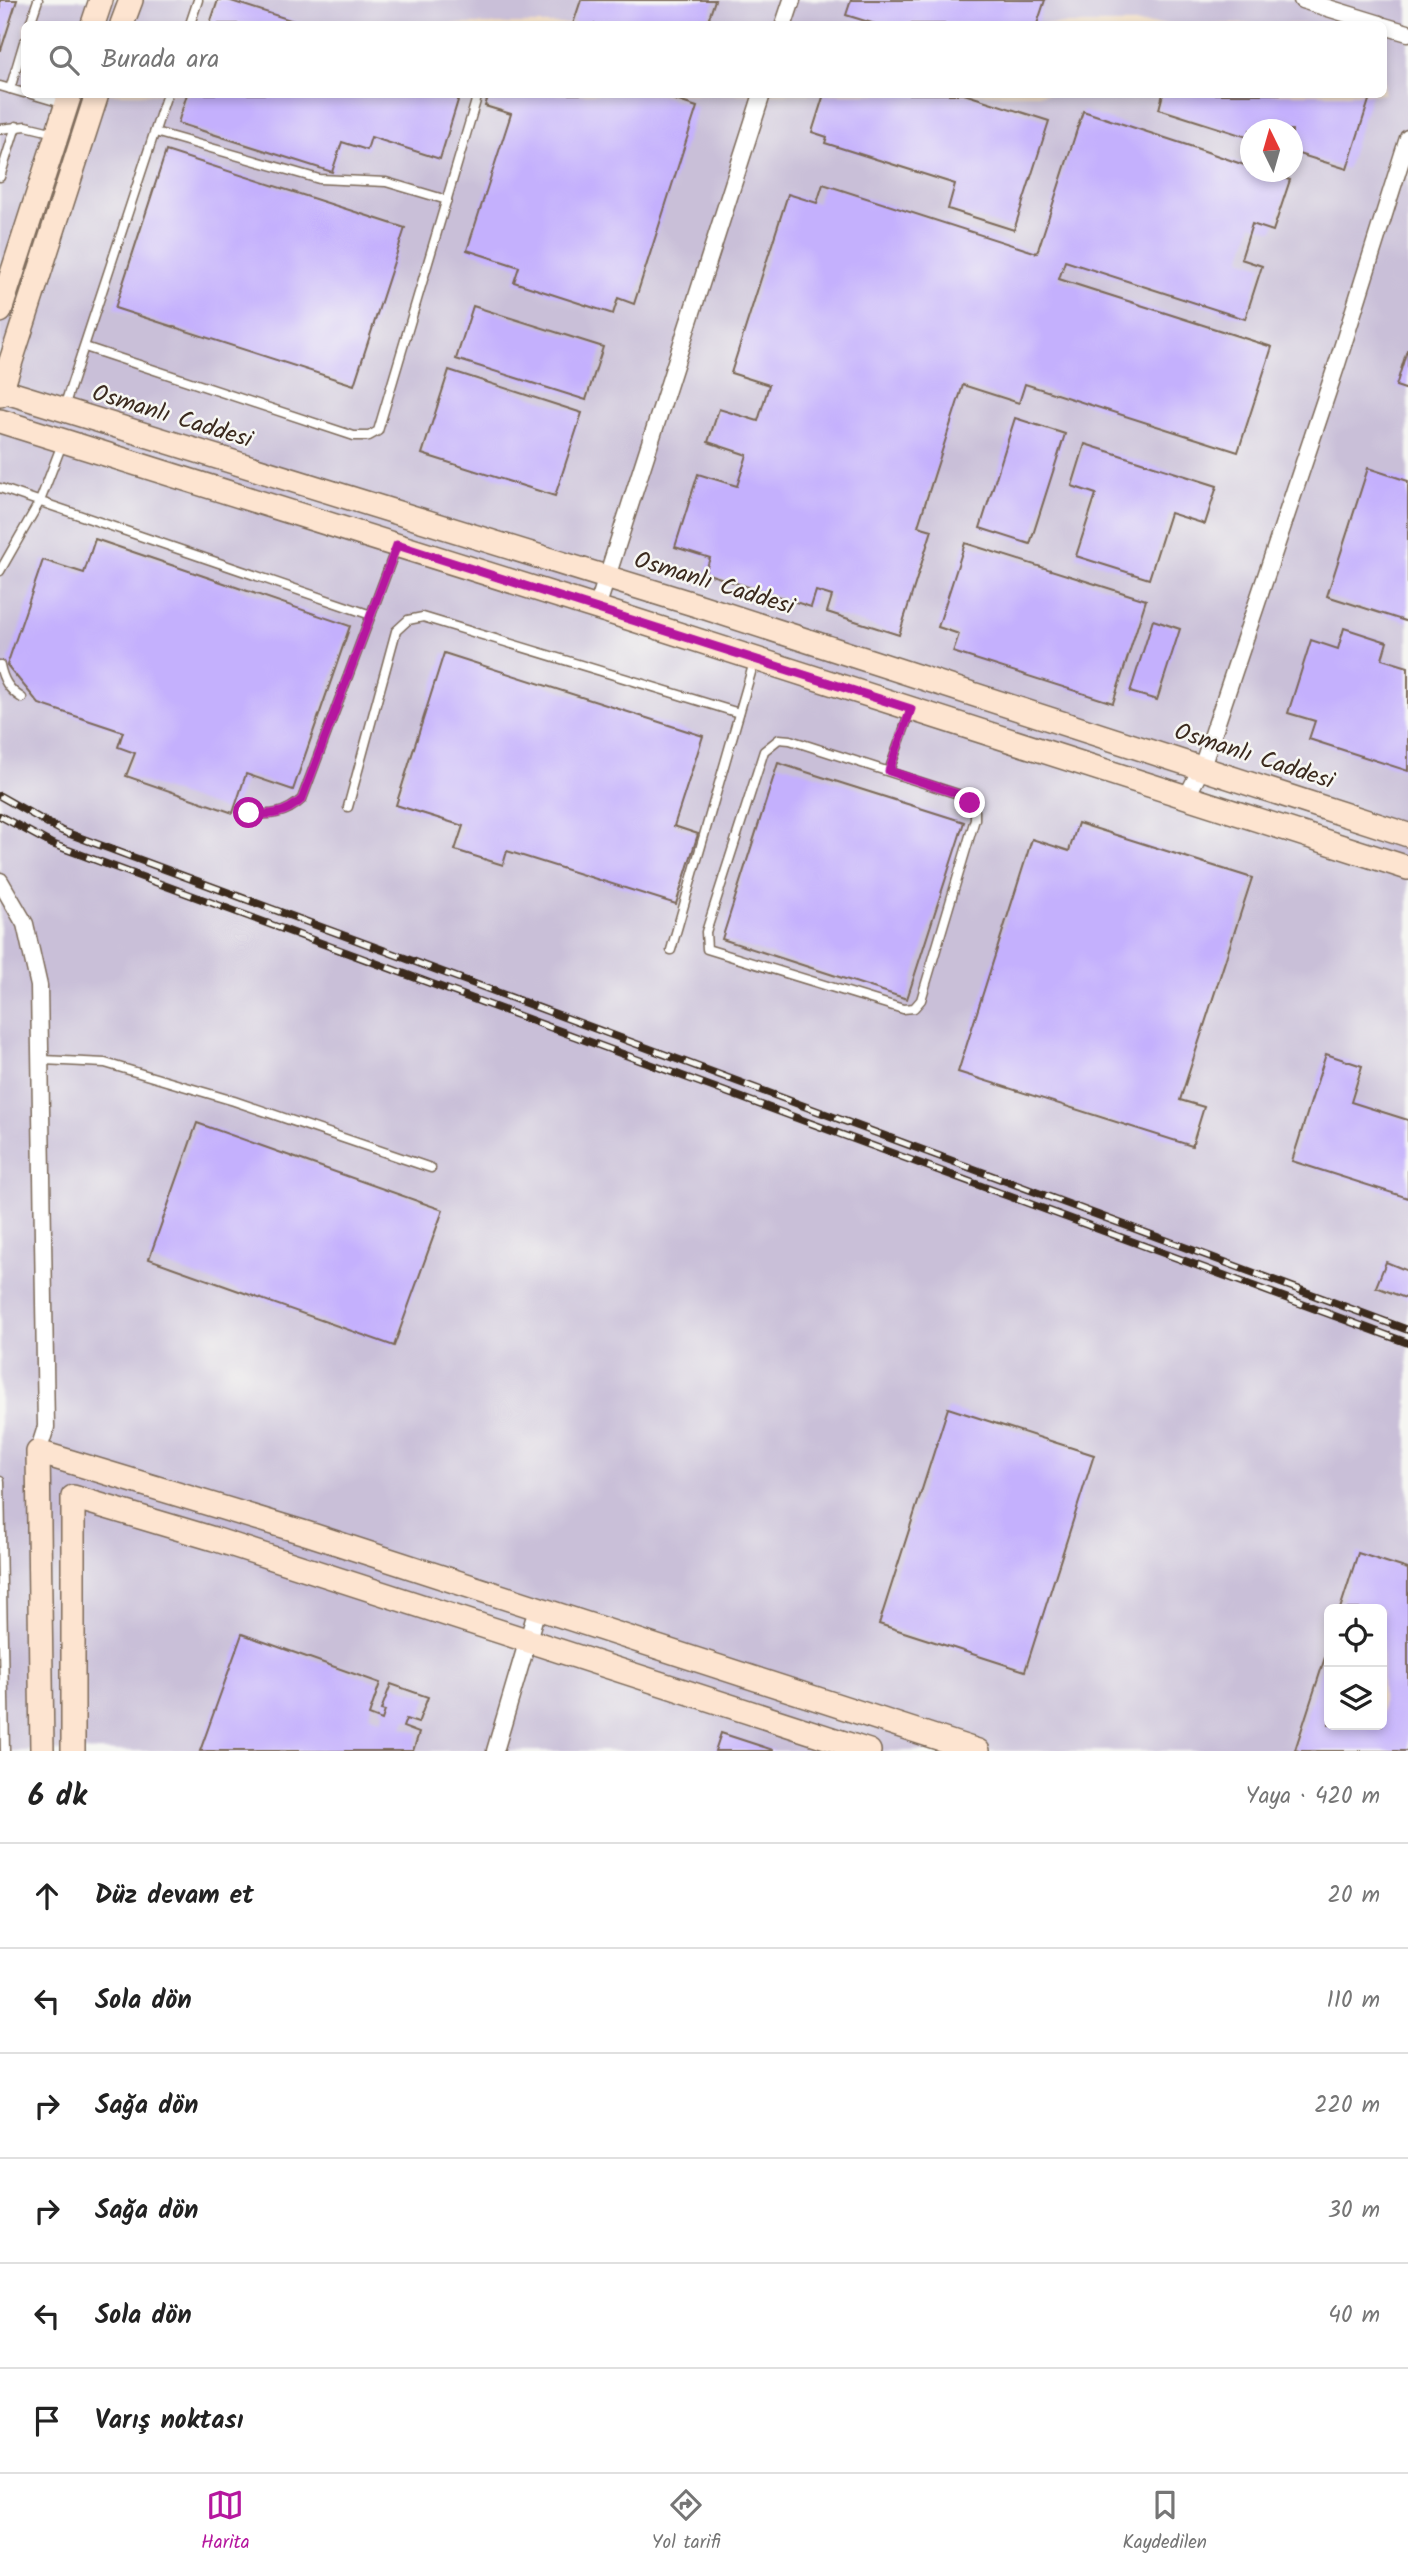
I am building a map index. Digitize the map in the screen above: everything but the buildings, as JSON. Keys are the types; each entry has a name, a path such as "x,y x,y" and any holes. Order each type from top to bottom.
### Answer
{"street":[{"path":"94,21 101,0"},
{"path":"123,21 131,0"},
{"path":"786,21 792,0"},
{"path":"1302,0 1369,21"},
{"path":"1387,27 1408,33"},
{"path":"1,392 6,354 96,98"},
{"path":"597,608 761,98"},
{"path":"0,311 69,100"},
{"path":"1186,798 1202,767 1337,364 1408,138"},
{"name":"Osmanlı Caddesi","path":"1,392 608,578 1408,835"},
{"path":"0,421 597,608 1408,868"},
{"path":"938,718 949,686"},
{"path":"0,881 25,924 34,952 39,986 43,1060 41,1100 47,1427 38,1452 42,1751"},
{"path":"38,1452 309,1534 978,1751"},
{"path":"73,1751 74,1465"},
{"path":"38,1487 214,1539 869,1751"},
{"path":"495,1751 537,1609"}],"lane":[{"path":"31,21 38,0"},
{"path":"191,21 198,0"},
{"path":"10,89 21,53"},
{"path":"0,86 21,92"},
{"path":"62,411 166,98"},
{"path":"85,347 354,436 369,436 378,431 477,98"},
{"path":"0,128 16,126 58,133"},
{"path":"0,177 16,126"},
{"path":"155,132 319,179 386,182 446,200"},
{"path":"0,571 40,501 63,442"},
{"path":"0,488 371,615"},
{"path":"249,813 278,814 293,808 302,799 397,545"},
{"path":"348,807 396,631 415,618 423,617 739,713"},
{"path":"671,950 755,659"},
{"path":"0,665 3,677 13,692 22,698"},
{"path":"889,771 911,709"},
{"path":"790,740 889,771 961,795 975,811 975,819 921,1000 915,1008 903,1009 707,949 706,932 764,751 772,743 790,740"},
{"path":"43,1060 105,1063 234,1101 431,1168"},
{"path":"0,1480 5,1751"}],"shaded area":[{"path":"0,0 1408,0 1408,1751 0,1751"}],"railway":[{"path":"0,796 62,831 1408,1330"},
{"path":"0,816 52,844 1408,1343"}],"route":[{"path":"249,813 278,814 293,808 302,799 397,545 911,709 889,771 961,795 970,803"}]}
